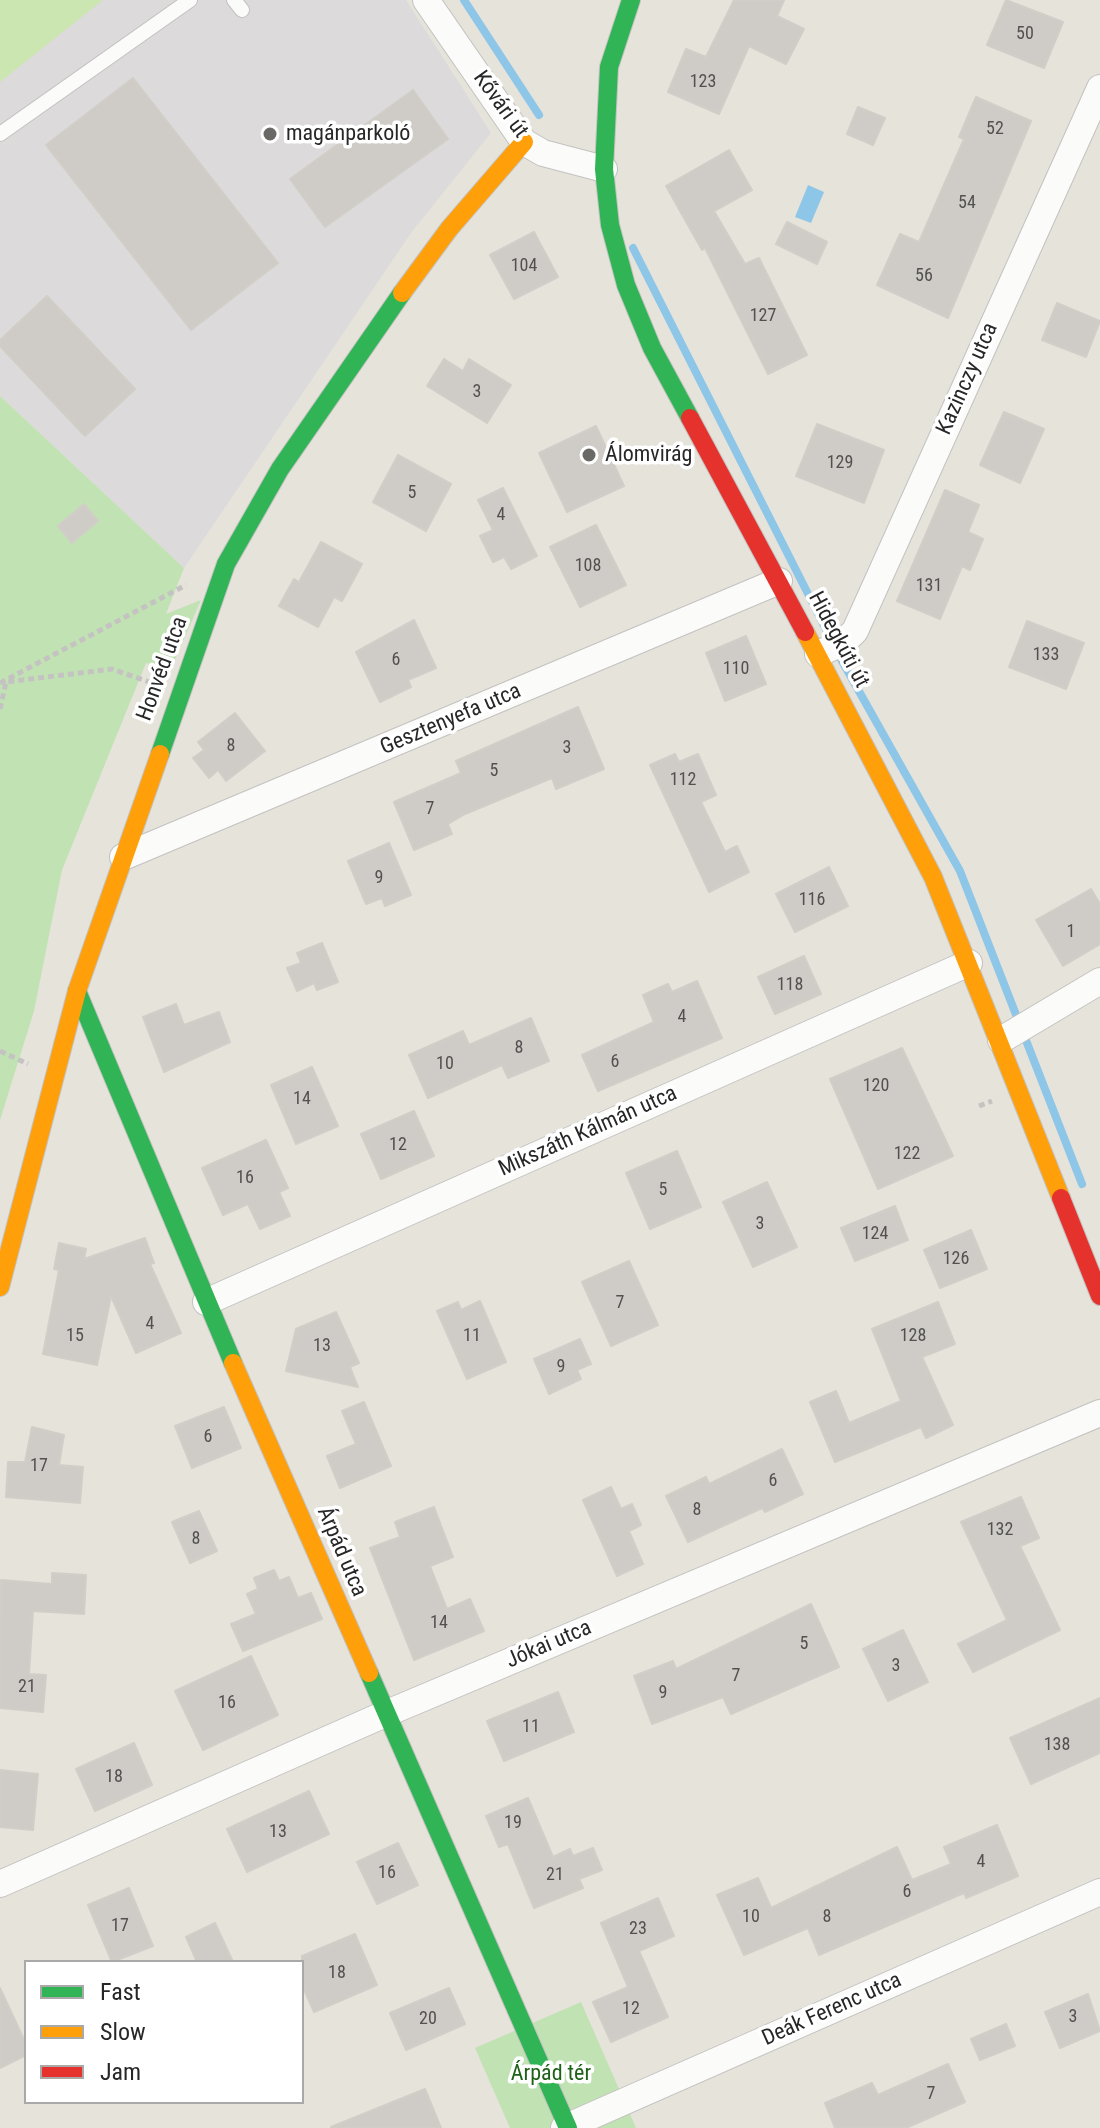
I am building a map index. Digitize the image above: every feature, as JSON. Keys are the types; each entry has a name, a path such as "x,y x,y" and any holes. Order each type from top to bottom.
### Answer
{"street":[{"name":"Kővári út","path":"426,0 524,142 543,153 604,169"},
{"name":"Hidegkúti út","path":"631,0 609,67 604,169 610,225 626,285 652,348 779,581 828,649 969,963 1013,1032 1100,1296"},
{"name":"Kazinczy utca","path":"828,649 855,631 1100,88"},
{"name":"Honvéd utca","path":"0,1287 77,991 226,564 267,489 337,382 449,229 524,142"},
{"name":"Gesztenyefa utca","path":"123,857 779,581"},
{"name":"Mikszáth Kálmán utca","path":"206,1302 969,963"},
{"path":"1013,1032 1100,981"},
{"name":"Árpád utca","path":"77,991 206,1302 566,2127"},
{"name":"Jókai utca","path":"0,1884 385,1714 1100,1413"},
{"name":"Deák Ferenc utca","path":"566,2127 1100,1892"}],"lane":[{"path":"0,134 190,0"}],"path":[{"path":"3,682 226,564"},
{"path":"3,682 112,669 179,692"},
{"path":"0,709 3,682"}],"shaded area":[{"path":"0,0 406,0 491,133 411,233 184,568 0,396"}],"green space":[{"path":"0,0 103,0 0,82"},
{"path":"0,396 184,568 166,614 201,600 171,669 146,663 62,870 34,1011 0,1120"},
{"name":"Árpád tér","path":"581,2002 636,2128 510,2128 475,2048"}],"water":[{"path":"808,185 824,192 811,223 795,217"}],"building":[{"path":"734,0 784,0 777,16 804,29 786,64 749,46 719,114 668,92 686,49 706,57"},
{"path":"1006,0 1063,22 1044,68 987,45"},
{"path":"133,78 278,263 191,330 46,145"},
{"path":"413,90 448,139 325,227 290,179"},
{"path":"976,97 1031,121 948,318 877,285 900,234 919,242 964,139 959,137"},
{"path":"858,107 885,118 873,145 847,134"},
{"path":"729,150 752,190 714,211 745,264 759,258 807,355 768,374 705,248 702,250 666,186"},
{"path":"787,222 827,242 817,264 776,244"},
{"path":"534,232 558,277 514,299 490,255"},
{"path":"47,296 135,389 85,436 0,346 0,340"},
{"path":"1057,303 1100,321 1086,357 1042,340"},
{"path":"444,359 463,371 469,359 511,385 487,423 427,386"},
{"path":"1004,412 1044,429 1020,483 980,465"},
{"path":"817,424 884,450 864,503 796,476"},
{"path":"596,426 624,486 567,512 539,453"},
{"path":"398,455 451,484 426,531 373,502"},
{"path":"503,488 537,556 511,569 504,557 493,562 480,536 493,530 478,500"},
{"path":"945,490 979,505 968,532 983,539 970,570 962,566 940,619 897,601"},
{"path":"84,504 98,521 72,543 58,526"},
{"path":"596,525 626,585 580,607 550,547"},
{"path":"321,542 362,564 342,601 334,597 318,627 279,606 294,579 299,582"},
{"path":"414,620 436,668 408,680 411,687 380,702 356,652"},
{"path":"1027,621 1084,643 1066,689 1009,667"},
{"path":"746,636 766,684 725,701 706,653"},
{"path":"578,707 604,769 556,789 552,778 465,814 448,824 452,834 414,850 394,802 461,773 456,761"},
{"path":"235,713 265,751 226,781 218,770 209,778 193,758 204,750 198,742"},
{"path":"675,754 679,762 698,754 716,795 701,802 725,852 737,846 749,872 709,892 650,765"},
{"path":"389,843 411,895 385,906 382,898 366,904 348,861"},
{"path":"829,867 848,906 795,932 776,894"},
{"path":"1091,889 1100,904 1100,944 1063,966 1036,920"},
{"path":"322,943 338,982 317,990 314,983 297,991 287,968 301,963 297,953"},
{"path":"804,956 821,994 775,1014 758,977"},
{"path":"697,981 722,1038 598,1091 582,1055 654,1022 643,995 668,984 672,992"},
{"path":"176,1004 184,1025 219,1012 230,1042 164,1072 143,1017"},
{"path":"531,1018 549,1061 508,1078 502,1065 428,1098 409,1055 463,1031 469,1045"},
{"path":"902,1048 953,1156 878,1189 830,1079"},
{"path":"312,1067 338,1126 296,1144 271,1085"},
{"path":"414,1111 434,1156 381,1179 361,1134"},
{"path":"266,1140 288,1188 279,1192 290,1216 260,1229 248,1204 223,1215 202,1168"},
{"path":"677,1151 701,1207 650,1229 626,1173"},
{"path":"767,1182 797,1247 753,1267 723,1202"},
{"path":"895,1206 908,1240 855,1261 841,1228"},
{"path":"971,1230 987,1269 940,1288 924,1250"},
{"path":"145,1238 154,1263 150,1264 181,1333 136,1353 111,1296 97,1365 43,1354 59,1270 54,1269 59,1243 86,1249 84,1259"},
{"path":"629,1261 658,1325 611,1346 582,1282"},
{"path":"480,1301 506,1362 467,1379 437,1311 458,1302 461,1310"},
{"path":"938,1302 955,1344 922,1357 953,1425 926,1438 921,1427 835,1462 810,1402 836,1391 849,1423 901,1401 872,1329"},
{"path":"336,1312 359,1363 350,1367 358,1387 286,1371 296,1329"},
{"path":"580,1339 591,1364 577,1370 581,1379 549,1394 534,1359"},
{"path":"364,1402 391,1466 340,1488 327,1456 356,1444 342,1411"},
{"path":"224,1407 241,1448 192,1468 175,1426"},
{"path":"32,1427 64,1435 59,1465 83,1467 80,1503 6,1497 8,1462 25,1462"},
{"path":"782,1449 803,1494 765,1512 762,1508 688,1542 666,1496 706,1477 709,1484"},
{"path":"611,1487 621,1509 632,1504 641,1525 629,1531 643,1564 617,1576 583,1500"},
{"path":"1021,1497 1039,1538 1020,1546 1060,1630 973,1672 958,1644 1007,1620 961,1522"},
{"path":"434,1507 453,1557 430,1566 447,1609 470,1599 484,1631 414,1660 370,1548 400,1537 395,1522"},
{"path":"199,1511 217,1551 190,1563 172,1522"},
{"path":"274,1570 279,1581 289,1577 298,1598 311,1593 322,1619 243,1651 231,1624 256,1614 247,1594 258,1589 254,1578"},
{"path":"52,1573 86,1575 84,1614 33,1611 29,1674 46,1675 43,1712 0,1708 1,1580 52,1584"},
{"path":"811,1604 839,1667 731,1714 723,1697 652,1724 634,1676 673,1661 676,1669"},
{"path":"903,1630 928,1682 888,1701 863,1649"},
{"path":"251,1656 278,1715 203,1750 175,1691"},
{"path":"558,1692 574,1732 504,1761 487,1721"},
{"path":"1100,1698 1100,1753 1031,1784 1010,1738"},
{"path":"134,1743 152,1785 95,1811 76,1769"},
{"path":"0,1770 38,1774 33,1830 0,1827"},
{"path":"309,1791 329,1834 247,1872 227,1829"},
{"path":"528,1798 553,1857 570,1849 573,1856 593,1848 602,1870 579,1879 583,1888 534,1908 508,1844 499,1847 486,1816"},
{"path":"997,1825 1018,1876 966,1898 964,1893 819,1955 808,1928 744,1955 717,1895 758,1878 771,1908 897,1847 912,1880 951,1864 944,1847"},
{"path":"398,1843 418,1885 377,1904 357,1862"},
{"path":"129,1888 153,1946 111,1960 88,1905"},
{"path":"658,1898 674,1936 639,1951 668,2017 611,2042 593,2002 628,1987 601,1923"},
{"path":"215,1923 232,1960 196,1960 186,1937"},
{"path":"355,1934 377,1985 314,2012 304,1990 302,1956"},
{"path":"0,1988 24,2040 24,2056 0,2068"},
{"path":"449,1988 465,2024 406,2050 390,2013"},
{"path":"1088,1994 1100,2031 1060,2048 1045,2012"},
{"path":"1006,2024 1015,2046 980,2060 971,2039"},
{"path":"948,2064 965,2102 906,2128 835,2128 825,2103 872,2083 878,2095"},
{"path":"425,2089 441,2128 331,2127"}],"waterway":[{"path":"464,0 539,115"},
{"path":"633,248 842,661 960,871 1082,1184"}],"traffic: fast":[{"path":"631,0 609,67 604,169 610,225 626,285 652,348 690,418"},
{"path":"160,754 226,564 280,469 402,293"},
{"path":"77,991 233,1363"},
{"path":"369,1673 568,2128"}],"traffic: slow":[{"path":"402,293 449,229 524,142"},
{"path":"805,632 933,877 1061,1198"},
{"path":"0,1287 77,991 160,754"},
{"path":"233,1363 369,1673"}],"traffic: jam":[{"path":"690,418 805,632"},
{"path":"1061,1198 1100,1296"}],"place":[{"name":"magánparkoló","path":"270,134"},
{"name":"Álomvirág","path":"589,455"}]}
